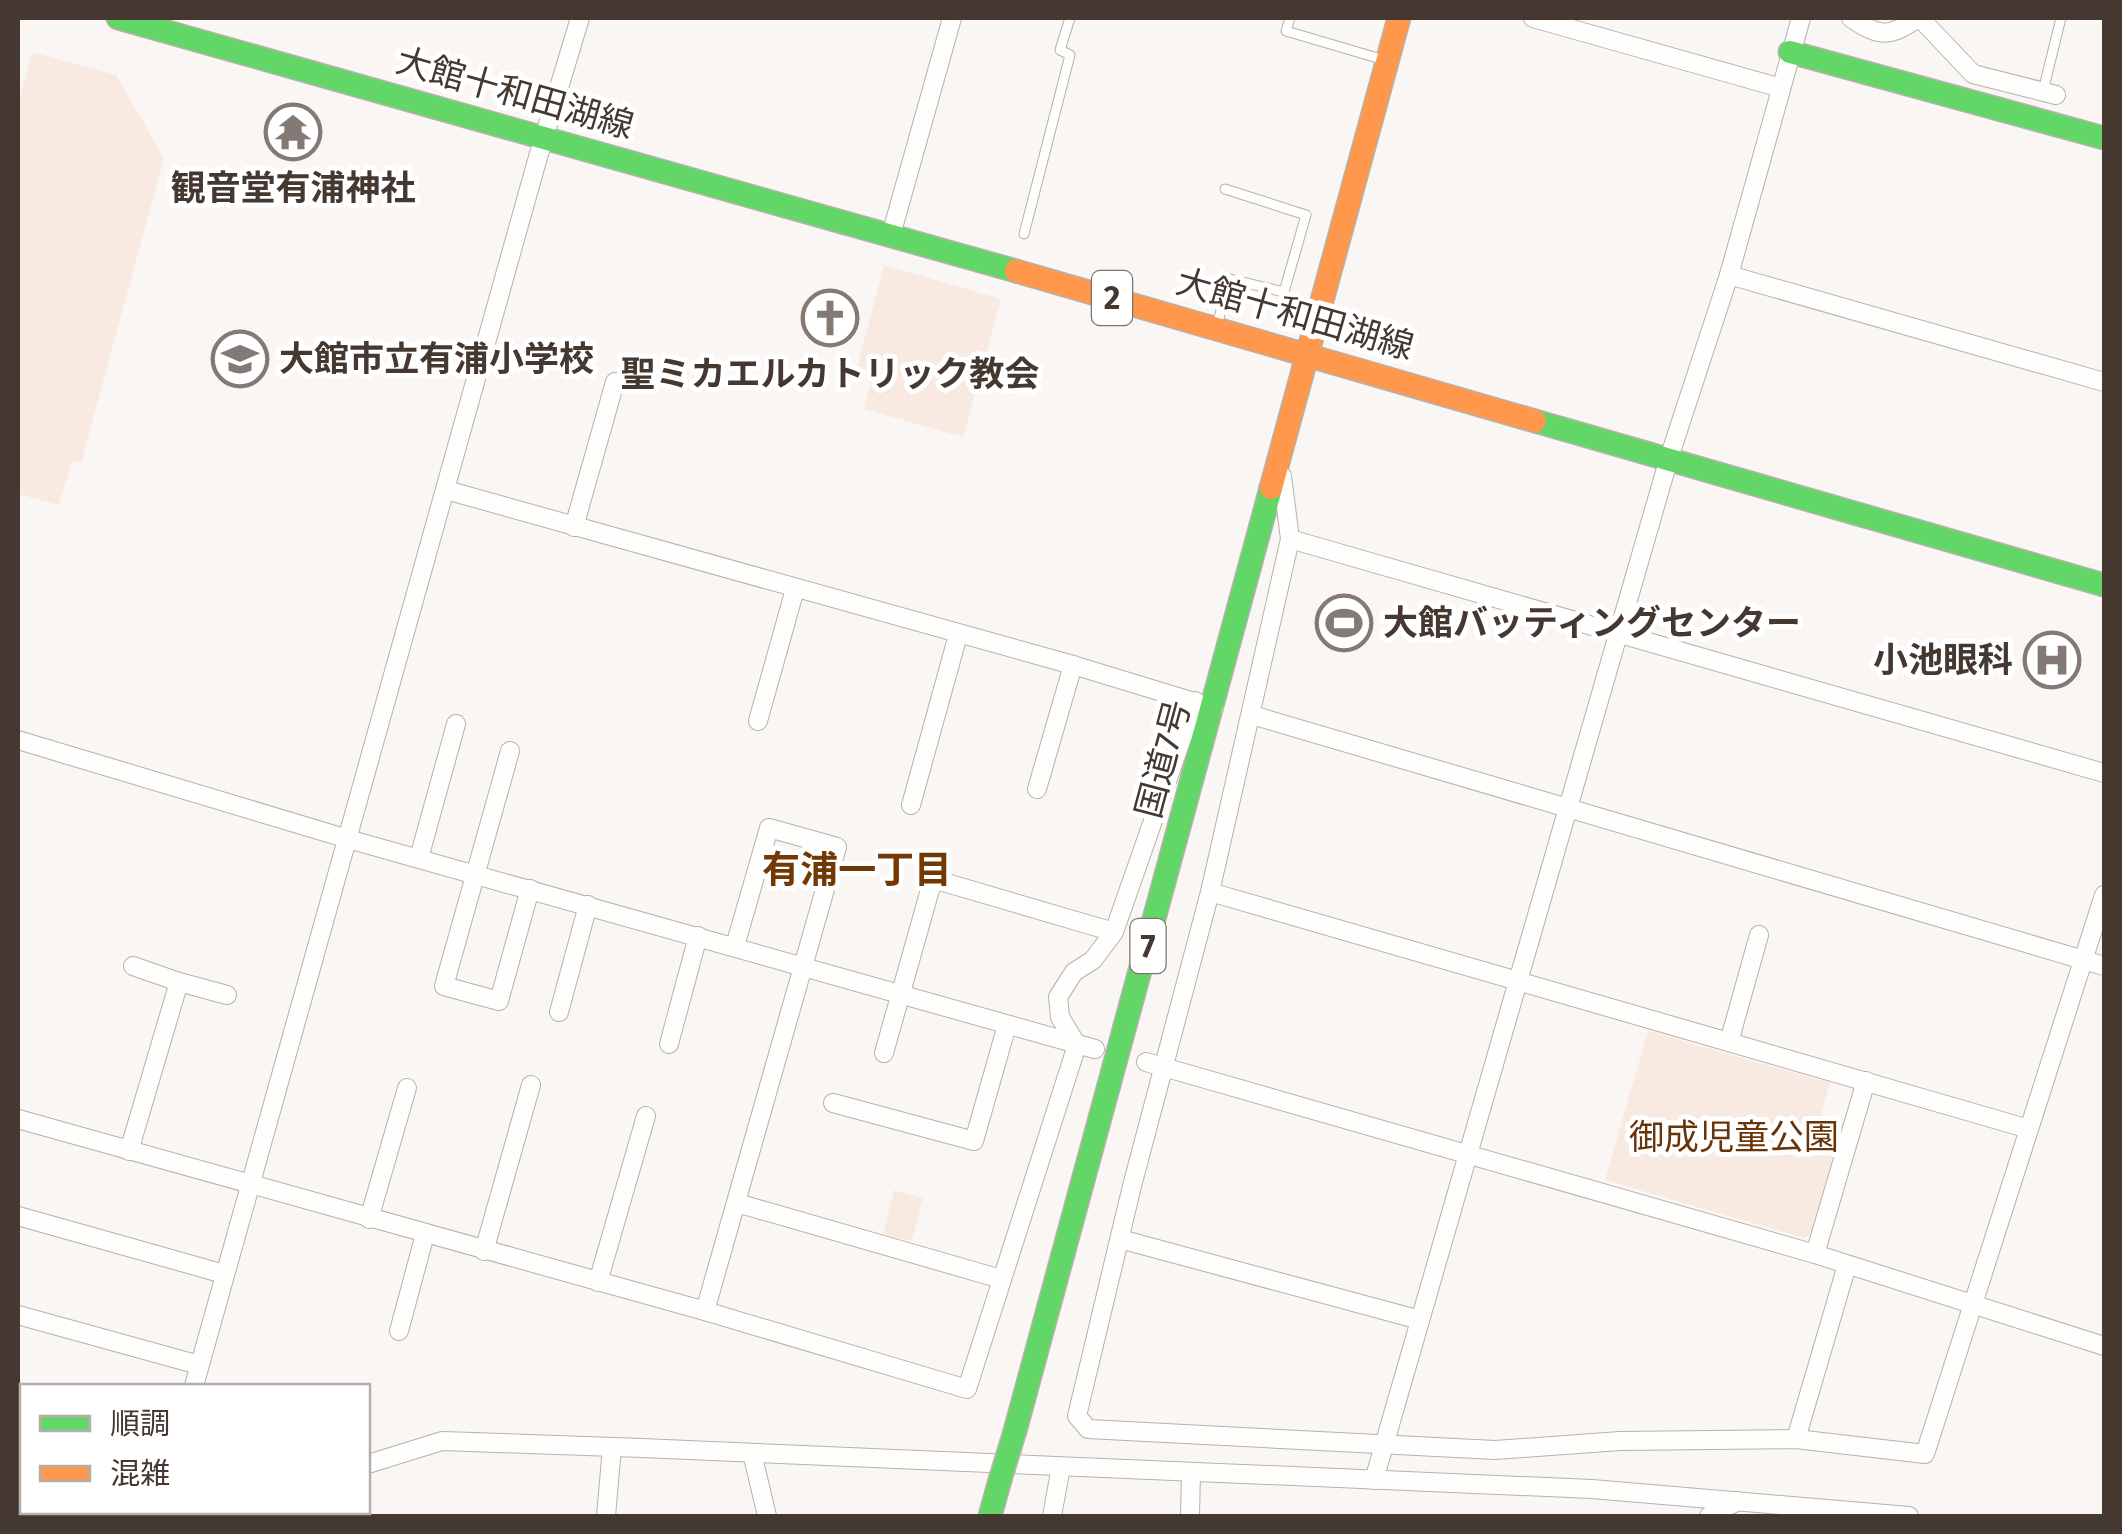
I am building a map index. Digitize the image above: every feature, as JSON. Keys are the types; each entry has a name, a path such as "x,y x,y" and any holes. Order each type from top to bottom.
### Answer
{"main road":[{"name":"大館十和田湖線","path":"118,18 1217,328 2104,584"},
{"name":"国道7号","path":"990,1516 1204,704 1280,462 1399,18"},
{"path":"1790,52 2104,138"}],"street":[{"path":"195,1384 580,18"},
{"path":"890,235 952,18"},
{"path":"1533,18 1597,26 1781,88"},
{"path":"1374,1480 1668,458 1729,275 1801,18"},
{"path":"1851,18 1887,34 1898,32 1919,18 1973,74 2050,93"},
{"path":"1729,275 2104,382"},
{"path":"574,527 615,382"},
{"path":"1280,462 1290,539 1210,892 1155,1066 1120,1238 1077,1416 1088,1429 1495,1450 1620,1441 1796,1439 1925,1454 2104,894"},
{"path":"446,490 1204,704 1114,932 1093,960 1074,972 1058,998 1060,1017 1086,1047"},
{"path":"1290,539 2104,773"},
{"path":"758,721 795,589"},
{"path":"911,805 958,635"},
{"path":"1037,789 1073,665"},
{"path":"1252,715 2104,966"},
{"path":"419,858 456,724"},
{"path":"18,740 348,839 1086,1047"},
{"path":"510,751 444,986 499,1002 530,889"},
{"path":"706,1311 837,848 769,828 735,946"},
{"path":"884,1054 933,879 1114,932"},
{"path":"1210,892 2029,1129"},
{"path":"559,1012 588,905"},
{"path":"1729,1042 1760,935"},
{"path":"669,1044 698,936"},
{"path":"133,966 227,995"},
{"path":"129,1151 179,982"},
{"path":"833,1102 974,1141 1007,1025"},
{"path":"18,1119 706,1311 967,1389 1001,1278 1086,1047"},
{"path":"1155,1066 1816,1254 2104,1346"},
{"path":"1816,1254 1866,1080"},
{"path":"484,1250 531,1084"},
{"path":"370,1219 407,1088"},
{"path":"598,1282 646,1116"},
{"path":"737,1203 1001,1278"},
{"path":"18,1216 224,1274"},
{"path":"399,1331 425,1234"},
{"path":"1120,1238 1420,1320"},
{"path":"1796,1439 1846,1265"},
{"path":"18,1315 200,1365"},
{"path":"370,1463 442,1442 612,1447 1592,1489 1738,1500 1776,1510 1909,1516"},
{"path":"606,1516 612,1447"},
{"path":"752,1453 767,1516"},
{"path":"1052,1516 1060,1467"},
{"path":"1190,1516 1191,1472"},
{"path":"1709,1516 1738,1500"}],"lane":[{"path":"1024,234 1070,55 1060,50 1070,18"},
{"path":"1290,18 1286,31 1389,61"},
{"path":"2050,93 2061,18"},
{"path":"1217,328 1230,279 1284,292 1306,215 1225,189"}],"green space":[{"path":"32,52 116,75 164,158 81,463 72,461 59,505 18,494 18,105"},
{"path":"884,265 1001,299 963,437 864,409 873,372 857,368"},
{"name":"御成児童公園","path":"1648,1031 1830,1083 1821,1115 1844,1122 1815,1232 1804,1238 1605,1180"},
{"path":"894,1190 923,1198 912,1241 883,1234"}],"traffic: fast":[{"path":"118,18 1016,271"},
{"path":"1790,52 2104,138"},
{"path":"1535,421 2104,585"},
{"path":"1015,1431 1271,488"},
{"path":"1000,1480 1015,1431"},
{"path":"990,1516 1000,1480"}],"traffic: slow":[{"path":"1271,488 1399,18"},
{"path":"1016,271 1535,421"}],"place":[{"name":"観音堂有浦神社","path":"293,132"},
{"name":"聖ミカエルカトリック教会","path":"830,318"},
{"name":"大館市立有浦小学校","path":"240,359"},
{"name":"大館バッティングセンター","path":"1344,623"},
{"name":"小池眼科","path":"2052,660"}],"district":[{"name":"有浦一丁目","path":"857,870"}]}
